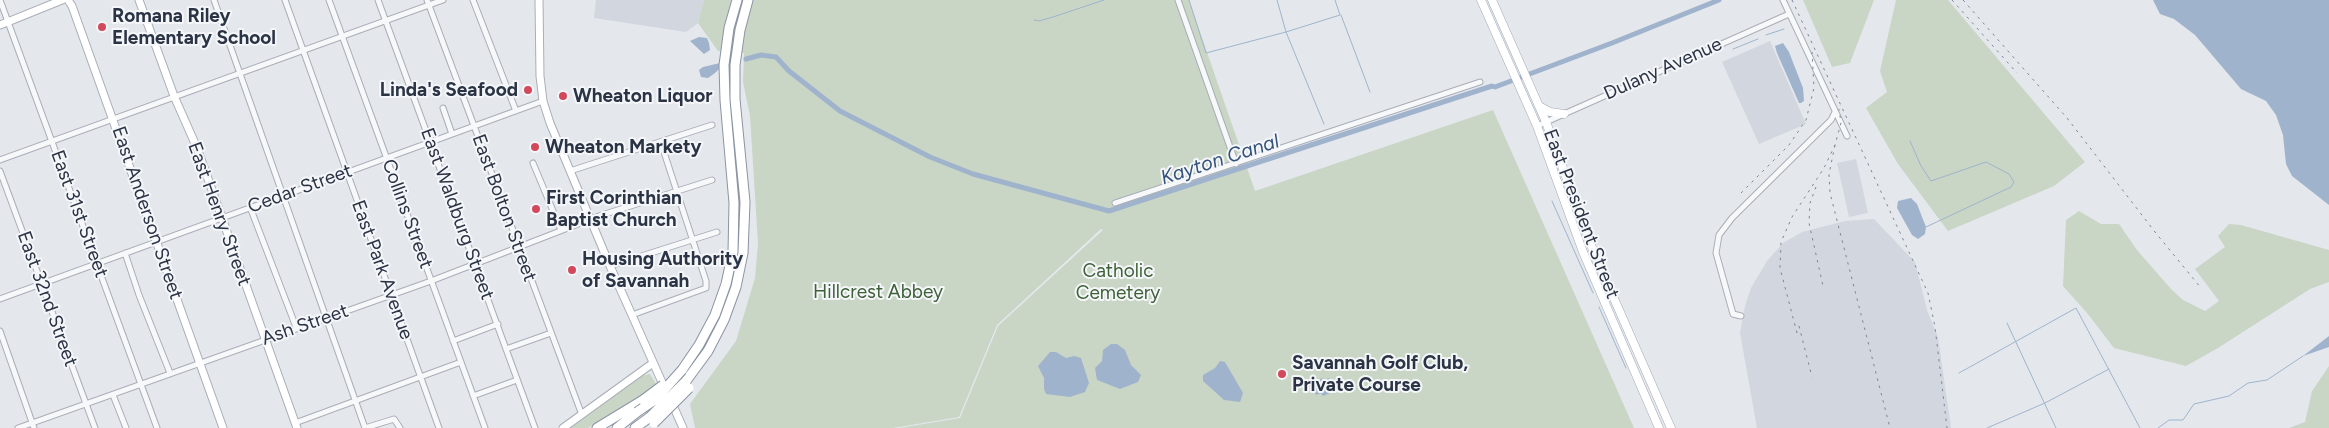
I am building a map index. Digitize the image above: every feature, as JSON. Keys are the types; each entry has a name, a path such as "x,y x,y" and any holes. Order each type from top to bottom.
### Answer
{"highway":[{"path":"617,428 656,399 700,345 721,300 730,268 734,235 734,203 724,84 726,46 737,0"},
{"path":"635,428 651,423 688,385 713,352 723,330 731,304 743,253 745,219 734,80 737,47 748,0"},
{"path":"598,428 643,400 681,369"}],"main road":[{"path":"0,25 62,0"},
{"name":"East Anderson Street","path":"68,0 72,6 113,118 223,428"},
{"name":"East Henry Street","path":"139,0 174,96 197,148 296,426"},
{"path":"539,0 539,59 544,101 570,171 610,266 683,428"},
{"name":"East President Street","path":"1481,0 1537,126 1601,296 1659,428"},
{"name":"East President Street","path":"1492,0 1546,122 1584,227 1670,428"},
{"path":"1538,106 1550,112 1564,114"},
{"path":"1561,194 1574,222 1584,227"},
{"path":"563,428 653,363"}],"street":[{"name":"East 31st Street","path":"0,0 53,140 157,428"},
{"path":"214,0 365,428 394,419 400,428"},
{"name":"East Park Avenue","path":"285,0 439,428"},
{"name":"Collins Street","path":"329,0 485,428"},
{"name":"East Waldburg Street","path":"378,0 535,428"},
{"path":"0,160 174,96 240,74 341,35 386,20 428,2 443,0"},
{"path":"473,0 516,110"},
{"path":"1178,0 1236,164"},
{"path":"1783,0 1847,136"},
{"name":"East Bolton Street","path":"428,2 582,415"},
{"name":"Dulany Avenue","path":"1537,126 1789,14"},
{"path":"1115,204 1480,82"},
{"name":"Cedar Street","path":"0,299 544,101"},
{"path":"443,108 452,134"},
{"path":"1741,316 1732,314 1716,252 1719,236 1732,218 1831,120 1835,112"},
{"path":"570,171 712,125"},
{"path":"632,315 706,288 661,143"},
{"path":"534,164 561,230"},
{"name":"East 32nd Street","path":"0,170 95,428"},
{"name":"Ash Street","path":"18,428 33,425 199,362 431,281 561,230 676,190 712,180"},
{"path":"250,207 296,328"},
{"path":"610,266 717,232"},
{"path":"125,253 138,295 170,374"},
{"path":"453,341 498,324"},
{"path":"0,331 33,425"},
{"path":"506,349 551,333"},
{"path":"296,426 356,401 462,362"},
{"path":"474,396 517,380"},
{"path":"113,395 126,428"}],"shaded area":[{"path":"596,0 704,0 698,23 686,32 594,18"},
{"path":"1770,41 1806,124 1759,144 1722,62"},
{"path":"1856,159 1868,213 1849,217 1837,163"},
{"path":"1874,219 1915,262 1927,310 1938,337 1951,428 1757,428 1740,333 1745,306 1751,288 1767,261 1783,243 1802,232 1845,221"}],"green space":[{"path":"704,0 1189,0 1255,191 1493,110 1634,428 899,428 960,418 998,326 1103,230 1101,229 997,325 959,417 893,428 695,428 690,404 736,341 755,278 758,243 750,116 743,82 744,53 718,51 698,23"},
{"path":"1803,0 1874,0 1850,63 1832,67"},
{"path":"1896,0 1948,0 2085,162 2054,186 1948,231 1898,164 1866,108 1887,92 1880,71"},
{"path":"2079,211 2101,224 2119,224 2137,250 2171,289 2183,300 2205,311 2219,301 2195,269 2225,247 2218,236 2229,224 2241,225 2329,250 2329,282 2310,289 2218,348 2186,366 2114,348 2063,286 2066,220"},
{"path":"2329,366 2329,428 2289,428 2305,422 2312,391"},
{"path":"650,374 656,384 642,395 588,428 569,428 641,376"}],"water":[{"path":"2153,0 2329,0 2329,205 2292,176 2286,164 2283,135 2276,115 2266,101 2241,89 2195,35 2174,19 2160,14"},
{"path":"699,37 707,38 709,43 710,50 704,54 690,41"},
{"path":"1783,43 1789,52 1803,88 1804,101 1801,103 1799,103 1777,53 1775,46"},
{"path":"720,63 720,68 715,73 708,78 701,77 699,70 703,67"},
{"path":"1911,198 1917,204 1926,227 1925,234 1918,239 1912,235 1897,208 1898,201"},
{"path":"2329,336 2329,347 2303,356"},
{"path":"1111,344 1117,344 1125,350 1131,365 1141,375 1138,382 1120,389 1097,380 1095,368 1102,361 1103,350"},
{"path":"1050,352 1056,352 1066,358 1074,356 1081,358 1089,383 1085,392 1070,397 1046,394 1044,378 1038,366"},
{"path":"1220,361 1225,362 1243,393 1240,402 1224,400 1203,381 1203,375 1215,368"},
{"path":"1323,378 1324,380 1329,378 1331,382 1326,384 1330,393 1323,396 1321,393 1316,395 1313,389 1318,387 1316,381"}],"waterway":[{"path":"1034,20 1039,21 1104,0"},
{"path":"1189,0 1206,53 1286,32 1277,0"},
{"path":"1324,124 1286,32 1340,15 1335,0"},
{"name":"Kayton Canal","path":"746,59 761,55 776,57 789,71 840,111 930,157 973,174 1109,211 1492,86 1495,87 1719,0"},
{"path":"1341,15 1370,92"},
{"path":"1766,35 1784,29"},
{"path":"1733,49 1758,39"},
{"path":"1910,141 1921,166 1931,181 1986,162 2009,174 2014,182 2011,187 1926,227"},
{"path":"1552,201 1593,293"},
{"path":"1599,307 1626,368"},
{"path":"1959,373 2076,308 2140,428"},
{"path":"2007,323 2056,428"},
{"path":"2158,428 2169,420 2183,420 2194,404 2229,396 2248,383 2267,380 2303,356"},
{"path":"1987,428 2045,403 2109,369"}],"railway":[{"path":"1792,0 1928,293 1935,327 1947,428"},
{"path":"1952,0 2017,73"},
{"path":"1963,0 2067,118 2201,288"},
{"path":"1741,193 1789,145 1806,120 1814,88 1812,52"},
{"path":"1797,333 1780,268 1781,242 1792,217 1824,168 1835,145 1841,123 1839,109"},
{"path":"1835,145 1829,174 1830,193 1890,428"},
{"path":"1816,187 1810,203 1809,223 1823,286"},
{"path":"1799,326 1812,377"}],"place":[{"name":"Romana Riley Elementary School","path":"102,27"},
{"name":"Linda's Seafood","path":"528,90"},
{"name":"Wheaton Liquor","path":"563,96"},
{"name":"Wheaton Markety","path":"535,147"},
{"name":"First Corinthian Baptist Church","path":"536,209"},
{"name":"Housing Authority of Savannah","path":"572,270"},
{"name":"Savannah Golf Club, Private Course","path":"1282,374"}],"park label":[{"name":"Catholic Cemetery","path":"1118,282"},
{"name":"Hillcrest Abbey","path":"878,292"}]}
